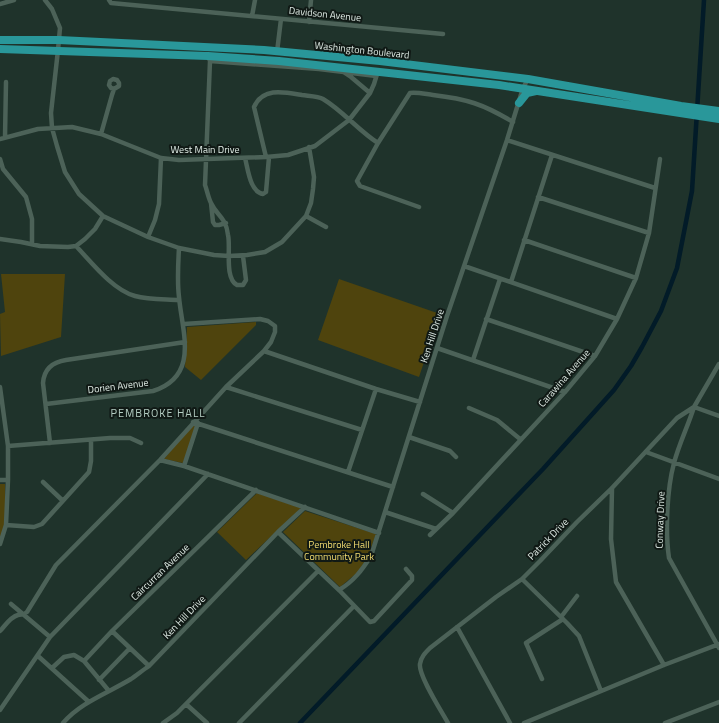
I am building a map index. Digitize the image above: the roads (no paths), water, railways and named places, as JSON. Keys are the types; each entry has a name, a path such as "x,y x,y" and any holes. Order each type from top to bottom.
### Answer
{"highway":[{"name":"Washington Boulevard","path":"0,40 59,40 277,52 380,61 528,79 680,109"},
{"name":"Washington Boulevard","path":"0,49 58,50 279,61 377,73 499,84 707,113 719,111"},
{"path":"499,84 514,90 518,96 519,103"},
{"path":"519,103 527,92 548,92"},
{"name":"Washington Boulevard","path":"707,113 719,119"}],"street":[{"path":"0,4 14,0"},
{"path":"45,0 52,9 60,28 51,113 52,128 65,172 80,194 103,216 148,238 179,248 214,255 229,256 243,256 264,252 282,242 306,216 311,203 313,183 312,161 309,147"},
{"path":"252,16 255,0"},
{"path":"309,22 311,0"},
{"name":"Davidson Avenue","path":"109,1 309,22 443,34"},
{"path":"277,52 281,19"},
{"path":"226,223 219,225 213,222 211,203 205,185 209,58 343,72 377,73"},
{"path":"343,72 370,93"},
{"name":"West Main Drive","path":"0,139 38,129 72,128 101,134 161,158 179,160 288,155 315,146 349,120 370,93 377,73"},
{"name":"Ken Hill Drive","path":"340,590 348,585 359,574 371,556 437,348 523,88 528,79"},
{"path":"5,137 6,82"},
{"path":"101,134 114,89"},
{"path":"245,158 254,189 259,194 263,194 266,192 267,157 254,107 256,102 265,94 273,92 282,92 322,99 378,143"},
{"path":"419,207 360,186 357,183 357,180 378,143 408,95 413,93 460,98 475,102 513,122"},
{"path":"507,140 656,188"},
{"path":"511,282 552,155"},
{"path":"148,238 159,204 161,158"},
{"path":"0,159 3,169 26,197 32,219 32,244"},
{"name":"Carawina Avenue","path":"430,535 453,513 566,392 596,356 617,319 636,278 649,233 660,159"},
{"path":"538,197 649,233"},
{"path":"211,203 226,223 229,237 229,256 232,281 234,284 240,286 245,283 246,280 243,256"},
{"path":"0,239 54,247 76,246 95,229 103,216"},
{"path":"306,216 326,227"},
{"path":"524,240 636,278"},
{"path":"76,246 105,276 124,291 144,298 179,300"},
{"name":"Dorien Avenue","path":"46,404 153,391 170,382 176,376 184,359 185,342 184,324 177,285 179,248"},
{"path":"464,266 617,319"},
{"path":"472,360 500,279"},
{"path":"0,631 12,618 28,612 56,565 160,460 226,386 264,351 271,342 275,332 275,326 268,321 260,319 184,324"},
{"path":"486,319 596,356"},
{"path":"50,443 43,383 47,369 59,361 185,342"},
{"path":"437,348 566,392"},
{"path":"264,351 376,389 420,402"},
{"name":"Patrick Drive","path":"448,723 422,676 419,666 421,658 430,648 522,579 612,488 677,418 694,408 719,364"},
{"path":"0,386 8,446 6,525 0,544"},
{"path":"226,386 362,430"},
{"path":"348,472 376,389"},
{"path":"469,408 497,420 520,440"},
{"path":"694,408 719,416"},
{"name":"Conway Drive","path":"694,408 674,463 669,498 667,545 669,558 718,646"},
{"path":"184,466 195,422"},
{"path":"195,422 393,487"},
{"path":"409,437 450,451 456,457"},
{"path":"8,446 130,438 141,443"},
{"path":"6,525 34,527 42,524 62,500 89,472 91,468 91,440"},
{"path":"646,452 719,479"},
{"path":"160,460 184,466 379,532"},
{"path":"0,710 50,637 208,474"},
{"path":"0,480 8,480"},
{"path":"43,482 62,500"},
{"path":"612,488 611,539 616,582 664,665"},
{"name":"Caircurran Avenue","path":"84,661 112,631 256,490"},
{"path":"423,494 453,513"},
{"name":"Ken Hill Drive","path":"63,723 67,718 89,702 131,679 149,666 304,507"},
{"path":"385,512 436,530"},
{"path":"278,532 340,590 370,622 374,621 412,580 412,576 406,569"},
{"path":"164,723 177,713 318,570"},
{"path":"522,579 579,636 601,691"},
{"path":"542,679 526,643 562,618 577,596"},
{"path":"11,604 50,637"},
{"path":"239,723 354,606"},
{"path":"457,627 510,723"},
{"path":"112,631 149,666"},
{"path":"524,723 664,665 718,646"},
{"path":"99,680 130,648"},
{"path":"52,668 64,657 74,655 84,661 109,691"},
{"path":"38,656 89,702"},
{"path":"665,723 719,702"},
{"path":"186,704 207,723"}],"waterway":[{"path":"300,723 543,469 614,390 642,347 661,311 677,268 692,191 704,0"}],"district":[{"name":"PEMBROKE HALL","path":"158,413"}],"park label":[{"name":"Pembroke Hall Community Park","path":"339,550"}]}
